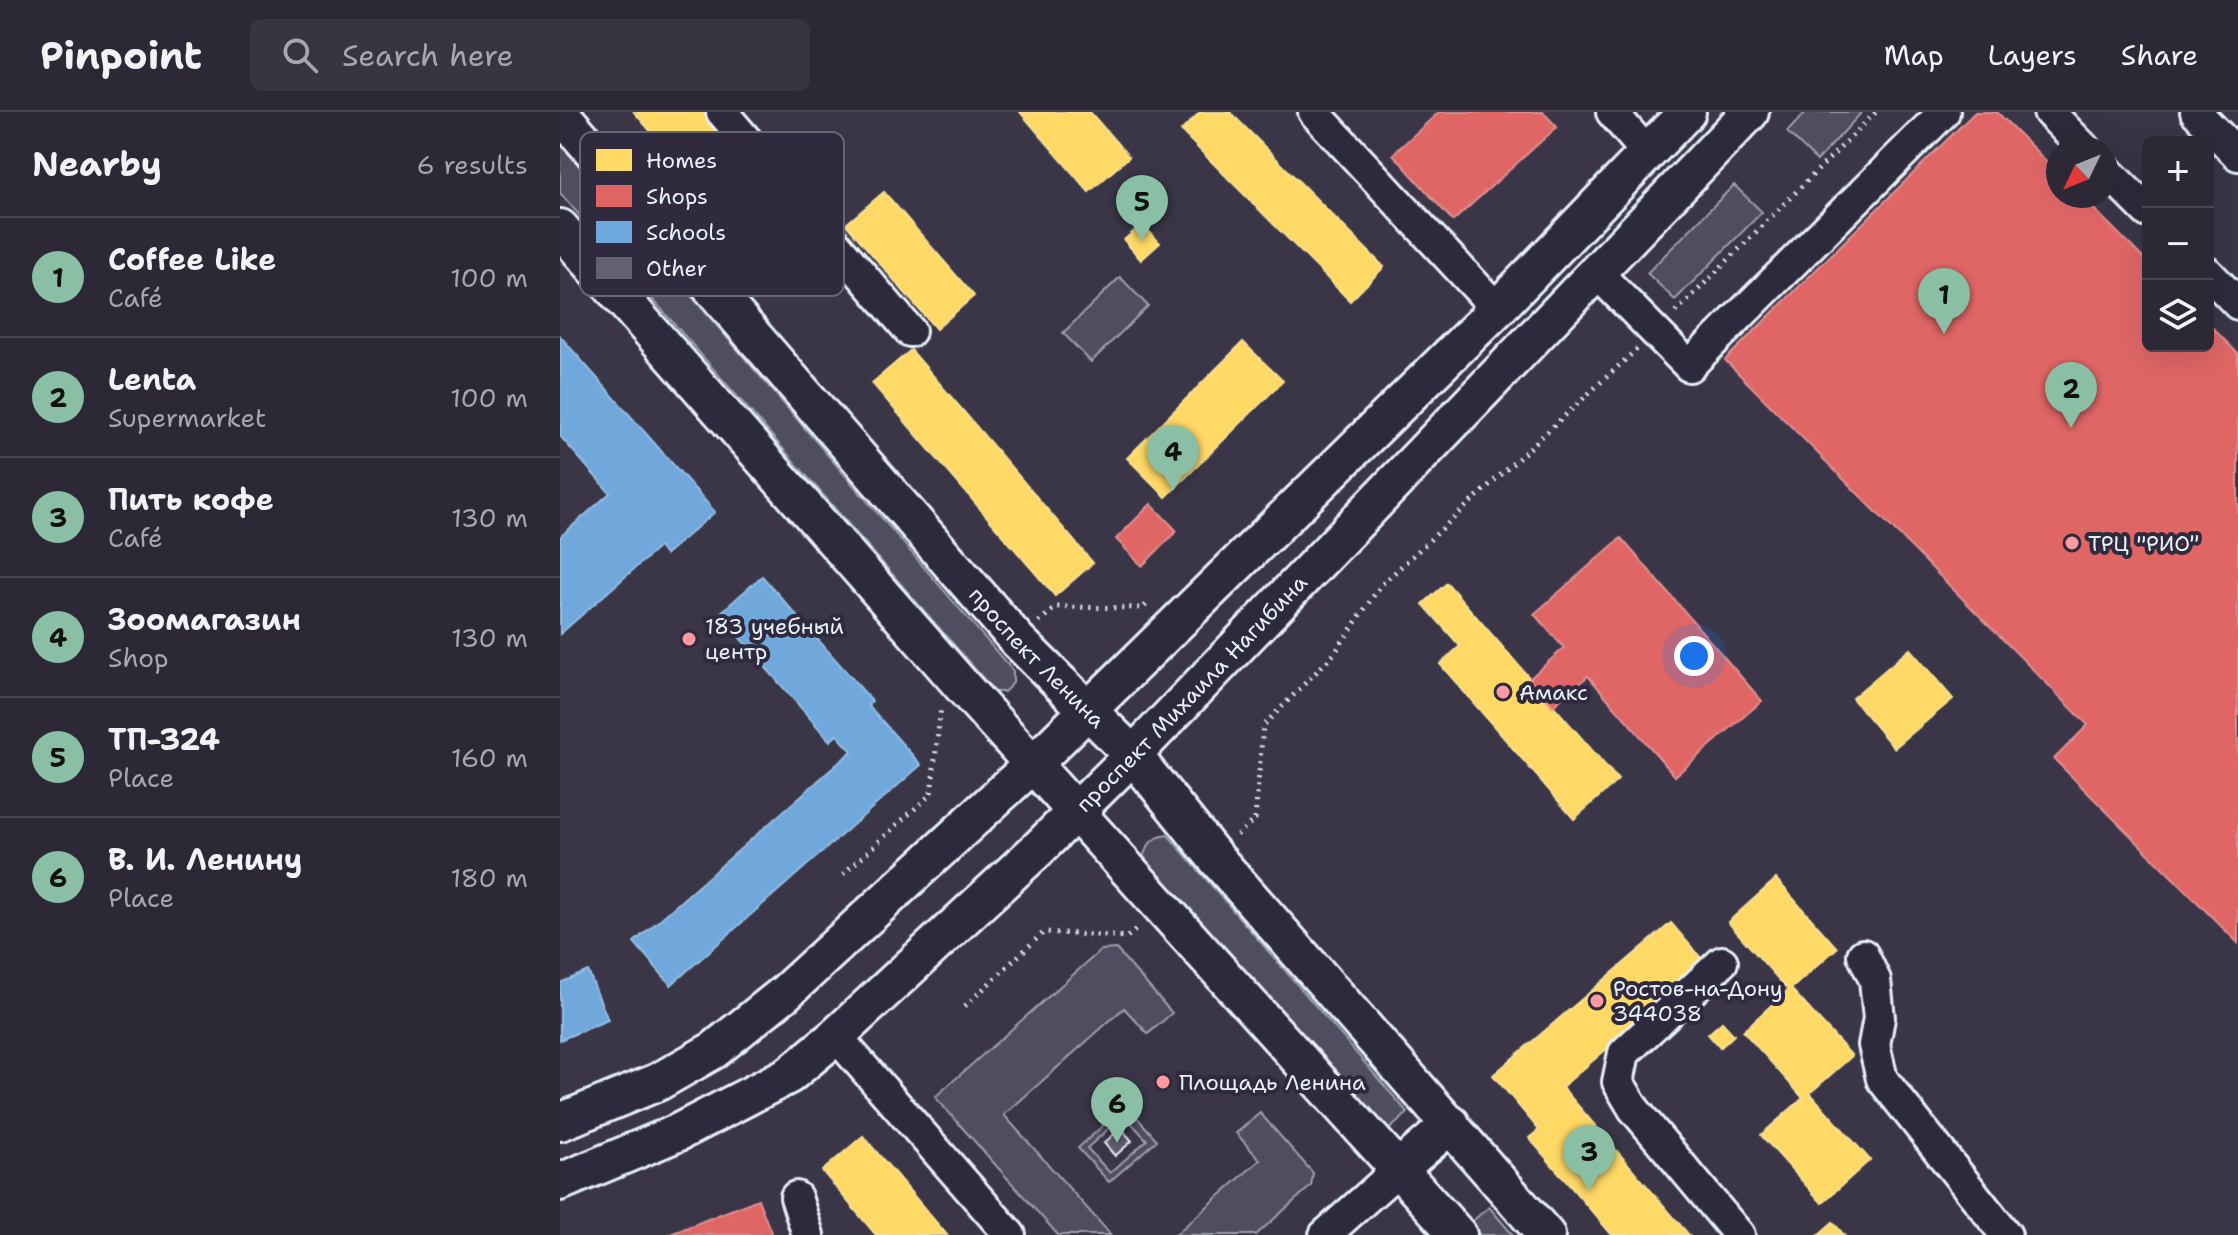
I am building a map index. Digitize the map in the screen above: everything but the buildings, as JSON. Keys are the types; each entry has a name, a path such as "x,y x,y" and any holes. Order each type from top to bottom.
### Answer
{"main road":[{"path":"560,1122 658,1082 749,1025 1033,764 1497,309 1687,112"},
{"name":"проспект Михаила Нагибина","path":"560,1182 677,1133 789,1075 836,1036 1133,755 1750,112"},
{"name":"проспект Ленина","path":"561,113 580,135"},
{"path":"560,228 580,251"},
{"path":"620,296 1033,764 1458,1235"},
{"name":"проспект Ленина","path":"719,296 1018,641 1133,755 1214,856 1546,1235"},
{"path":"1400,1168 1451,1124"}],"street":[{"path":"722,112 739,132"},
{"path":"1314,112 1497,309"},
{"path":"1612,112 1647,153"},
{"path":"1596,272 1689,366 1944,112"},
{"path":"2049,112 2072,136"},
{"path":"2196,112 2238,155"},
{"path":"2118,182 2144,208"},
{"path":"844,254 910,331"},
{"path":"2214,279 2238,304"},
{"path":"1863,955 1875,980 1879,1018 1874,1045 1882,1079 2006,1235"},
{"path":"1722,962 1624,1053 1618,1082 1634,1109 1739,1235"},
{"path":"836,1036 1010,1235"},
{"path":"1325,1235 1400,1168"},
{"path":"796,1197 808,1235"}],"path":[{"path":"1255,819 1263,726 1334,654 1381,585 1655,332 1876,112"},
{"path":"1056,607 1143,608"},
{"path":"843,874 908,814"},
{"path":"965,1006 1044,932"}],"shaded area":[{"path":"1806,112 1862,112 1817,161 1787,132"},
{"path":"560,143 580,166 580,216 560,193"},
{"path":"1734,185 1762,212 1675,300 1647,273"},
{"path":"1120,277 1148,306 1091,362 1063,333"},
{"path":"650,296 691,296 1013,671 1013,683 1004,692 995,692"},
{"path":"1168,835 1408,1113 1385,1133 1143,857 1152,842"},
{"path":"1116,949 1172,1013 1148,1034 1124,1008 1004,1115 1111,1235 1058,1235 935,1097 1101,950"},
{"path":"1126,1105 1157,1140 1109,1182 1078,1148","holes":["1124,1115 1147,1140 1110,1173 1087,1148"]},
{"path":"1260,1113 1313,1173 1311,1186 1256,1235 1175,1235 1260,1160 1236,1133"},
{"path":"1489,1207 1513,1235 1480,1235 1470,1223"}],"place":[{"name":"ТП-324","path":"1142,241"},
{"name":"Coffee Like","path":"1944,334"},
{"name":"Lenta","path":"2071,428"},
{"name":"Зоомагазин","path":"1173,491"},
{"name":"ТРЦ \"РИО\"","path":"2072,543"},
{"name":"183 учебный центр","path":"689,639"},
{"name":"Амакс","path":"1503,692"},
{"name":"Ростов-на-Дону 344038","path":"1597,1001"},
{"name":"Площадь Ленина","path":"1163,1082"},
{"name":"В. И. Ленину","path":"1117,1143"},
{"name":"Пить кофе","path":"1589,1191"}]}
